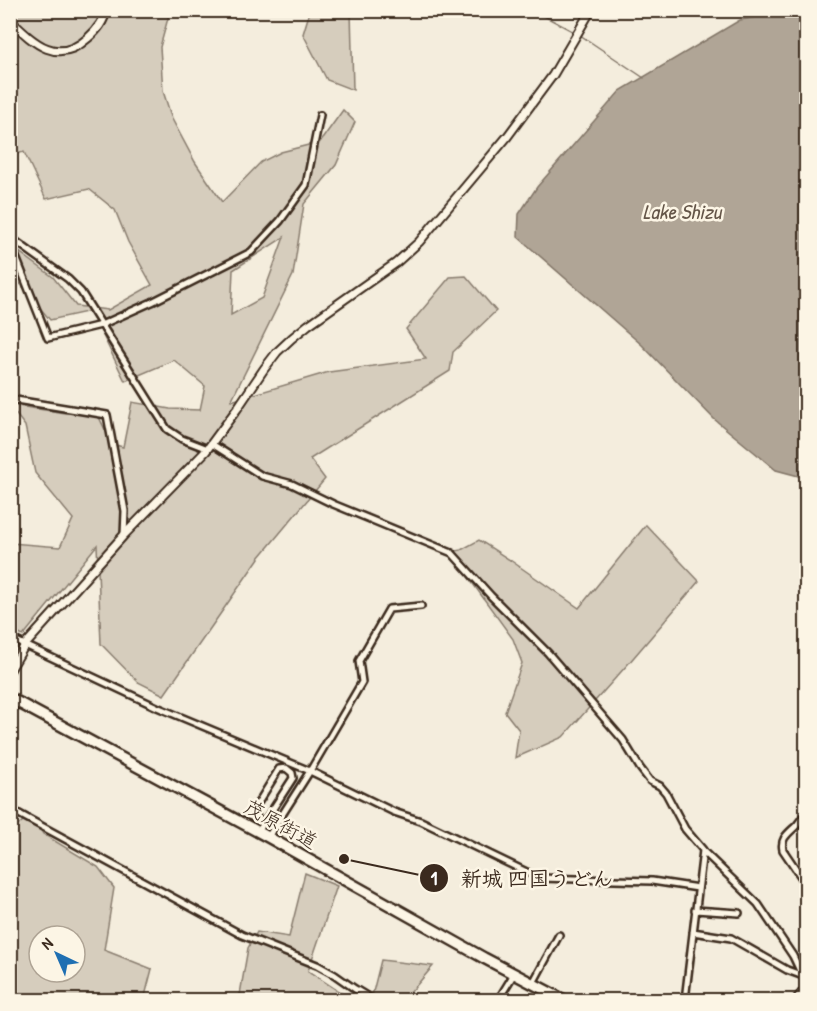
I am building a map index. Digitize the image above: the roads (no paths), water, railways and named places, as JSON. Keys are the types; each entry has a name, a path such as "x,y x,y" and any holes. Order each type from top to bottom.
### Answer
{"main road":[{"name":"茂原街道","path":"10,698 261,828 268,837 564,1000"}],"street":[{"path":"10,20 32,40 51,50 60,50 82,44 105,19 106,10"},
{"path":"10,670 25,645 210,446 277,352 292,338 396,263 419,242 507,136 553,75 591,10"},
{"path":"10,240 48,338 101,325 251,252 280,220 306,185 320,115"},
{"path":"10,240 68,279 81,292 167,429 182,439 210,446 262,476 292,484 333,504 452,553 589,700 622,740 650,781 660,786 666,793 685,829 703,850 759,904 804,976"},
{"path":"10,399 107,415 125,511 124,536"},
{"path":"268,837 362,682 359,661 389,609 421,606"},
{"path":"10,638 157,707 310,771 394,812 421,821 539,878 652,881 698,888"},
{"path":"286,768 292,773 293,778 261,828 255,808 279,769 286,768"},
{"path":"10,809 242,935 317,965 373,1000"},
{"path":"807,813 785,836 782,845 783,850 807,885"},
{"path":"686,1000 703,850"},
{"path":"695,910 739,913"},
{"path":"693,932 730,938 787,970 804,976"},
{"path":"532,983 559,935"},
{"path":"498,1000 514,974"},
{"path":"796,1000 807,988"}],"water":[{"name":"Lake Shizu","path":"791,11 806,11 806,478 776,470 714,419 642,345 518,237 519,214 537,187 620,91 740,20"}],"waterway":[{"path":"533,10 576,33"},
{"path":"580,35 644,78"}],"place":[{"name":"新城 四国うどん","path":"344,859"}]}
